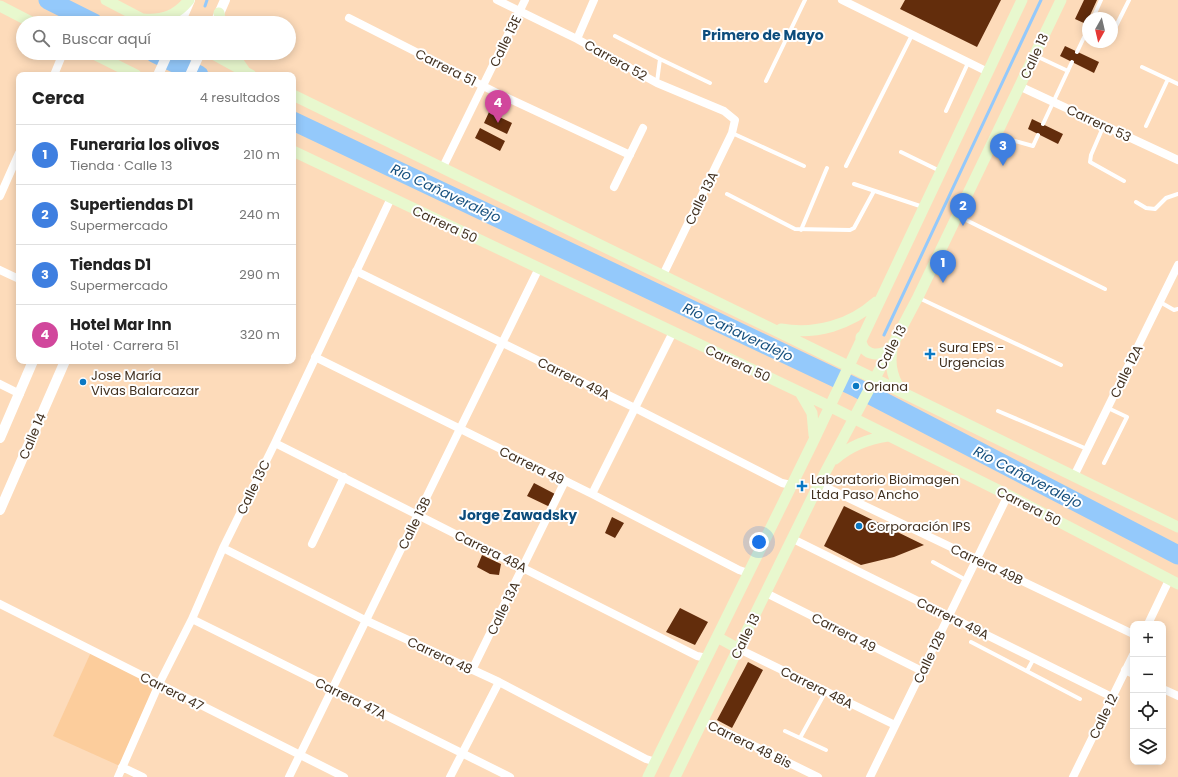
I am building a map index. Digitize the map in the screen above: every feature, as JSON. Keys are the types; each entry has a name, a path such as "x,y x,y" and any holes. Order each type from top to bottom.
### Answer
{"main road":[{"path":"106,0 137,16"},
{"path":"169,16 183,8 189,0"},
{"name":"Calle 13","path":"648,777 812,442 878,300 924,207 1022,0"},
{"name":"Calle 13","path":"675,777 819,484 918,297 956,215 1061,0"},
{"path":"0,6 19,16"},
{"path":"106,60 130,72"},
{"path":"224,60 245,72"},
{"path":"238,60 247,72"},
{"path":"296,96 768,326 846,369 906,395 1178,527"},
{"name":"Carrera 50","path":"296,156 391,198 800,392 831,402 888,436 1008,495 1174,582"},
{"path":"768,326 789,331 822,330 852,319 878,300"},
{"path":"861,337 863,347 871,354 881,354 892,345"},
{"path":"892,345 892,371 898,386 906,395"},
{"path":"800,392 808,404 813,418 812,442"},
{"path":"830,464 845,451 857,444 888,436"},
{"path":"717,637 739,649"}],"street":[{"path":"183,16 189,0"},
{"path":"219,16 225,0"},
{"name":"Carrera 52","path":"498,0 577,39 657,83 724,111 735,120"},
{"name":"Calle 13E","path":"442,167 525,0"},
{"path":"577,39 594,0"},
{"path":"842,0 988,72"},
{"name":"Carrera 51","path":"349,18 483,86 630,154"},
{"path":"55,72 61,60"},
{"path":"159,72 165,60"},
{"path":"191,72 196,60"},
{"name":"Carrera 53","path":"1019,86 1178,160"},
{"name":"Calle 13A","path":"663,275 732,133 735,120"},
{"path":"614,187 643,128"},
{"path":"0,196 16,161"},
{"name":"Calle 13C","path":"118,777 159,684 192,619 223,548 391,198"},
{"name":"Calle 12A","path":"1074,476 1178,265"},
{"name":"Calle 13B","path":"289,777 299,754 367,621 539,268"},
{"path":"0,270 16,278"},
{"name":"Carrera 49A","path":"356,271 635,408 782,483 791,485"},
{"path":"592,494 673,332"},
{"name":"Carrera 49","path":"315,357 592,494 739,570 748,572"},
{"path":"0,438 32,364"},
{"name":"Calle 14","path":"0,510 64,364"},
{"path":"0,384 20,394"},
{"name":"Carrera 48A","path":"275,442 697,656 706,658"},
{"path":"312,544 344,477"},
{"name":"Calle 13A","path":"472,670 565,481"},
{"name":"Carrera 49B","path":"819,484 1130,633"},
{"name":"Calle 12B","path":"870,777 1008,495"},
{"name":"Carrera 49A","path":"793,539 1112,696"},
{"name":"Carrera 48","path":"223,548 367,621 499,682 646,759 656,762"},
{"path":"1150,621 1174,582"},
{"name":"Carrera 49","path":"766,592 922,671"},
{"name":"Carrera 47","path":"0,604 344,777"},
{"name":"Carrera 47A","path":"192,619 510,777"},
{"name":"Carrera 48A","path":"739,649 895,725"},
{"name":"Calle 12","path":"1073,777 1112,696 1129,672 1133,657"},
{"path":"450,777 499,682"},
{"path":"1166,690 1178,696"},
{"name":"Carrera 48 Bis","path":"703,720 818,777"},
{"path":"122,767 143,777"}],"lane":[{"path":"766,81 805,0"},
{"path":"1095,12 1097,5 1101,0"},
{"path":"1118,22 1129,0"},
{"path":"846,166 912,35"},
{"path":"615,36 710,83"},
{"path":"1077,52 1082,42"},
{"path":"1034,56 1068,72"},
{"path":"657,83 660,59"},
{"path":"946,111 968,62"},
{"path":"1043,124 1072,62"},
{"path":"1142,67 1178,84"},
{"path":"1146,126 1168,79"},
{"path":"1104,125 1090,155 1090,162 1124,181"},
{"path":"732,133 804,166"},
{"path":"995,136 1033,146 1038,135"},
{"path":"901,152 941,171"},
{"path":"801,230 827,168"},
{"path":"854,184 874,192 924,207"},
{"path":"727,194 795,229 852,230 874,192"},
{"path":"1136,202 1146,208 1155,209 1166,198 1178,194"},
{"path":"956,215 1105,289"},
{"path":"918,297 1061,365"},
{"path":"1160,302 1174,310 1178,309"},
{"path":"1104,463 1126,417 1107,408"},
{"path":"998,411 1087,450"},
{"path":"933,562 966,580"},
{"path":"971,642 1080,699"},
{"path":"1027,671 1034,658"},
{"path":"800,738 826,692"},
{"path":"785,731 826,750"}],"shaded area":[{"path":"92,650 159,684 122,767 53,736"}],"building":[{"path":"905,0 1001,0 977,47 900,9"},
{"path":"1084,0 1097,0 1092,12 1082,12 1082,22 1075,19"},
{"path":"1065,46 1099,62 1094,73 1060,56"},
{"path":"489,112 512,123 507,134 484,123"},
{"path":"1032,119 1063,134 1058,144 1028,129"},
{"path":"480,128 505,141 500,151 475,138"},
{"path":"534,483 555,494 550,507 527,496"},
{"name":"Corporación IPS","path":"844,506 924,545 894,557 861,565 824,546"},
{"path":"612,517 624,523 615,538 605,533"},
{"path":"482,555 501,564 499,575 490,574 477,567"},
{"path":"680,608 708,622 695,645 666,632"},
{"path":"748,662 763,670 732,728 717,720"}],"waterway":[{"name":"Río Cañaveralejo","path":"48,0 80,16"},
{"path":"205,6 207,0"},
{"path":"884,335 1041,0"},
{"name":"Río Cañaveralejo","path":"168,60 193,72"},
{"name":"Río Cañaveralejo","path":"296,122 857,388 1178,555"}],"place":[{"name":"Hotel Mar Inn","path":"498,123"},
{"name":"Tiendas D1","path":"1003,166"},
{"name":"Supertiendas D1","path":"963,226"},
{"name":"Funeraria los olivos","path":"943,283"},
{"name":"Sura EPS - Urgencias","path":"930,354"},
{"name":"Jose María Vivas Balarcazar","path":"83,382"},
{"name":"Oriana","path":"856,386"},
{"name":"Laboratorio Bioimagen Ltda Paso Ancho","path":"802,486"},
{"name":"Corporación IPS","path":"859,526"}],"district":[{"name":"Primero de Mayo","path":"763,35"},
{"name":"Jorge Zawadsky","path":"518,515"}]}
